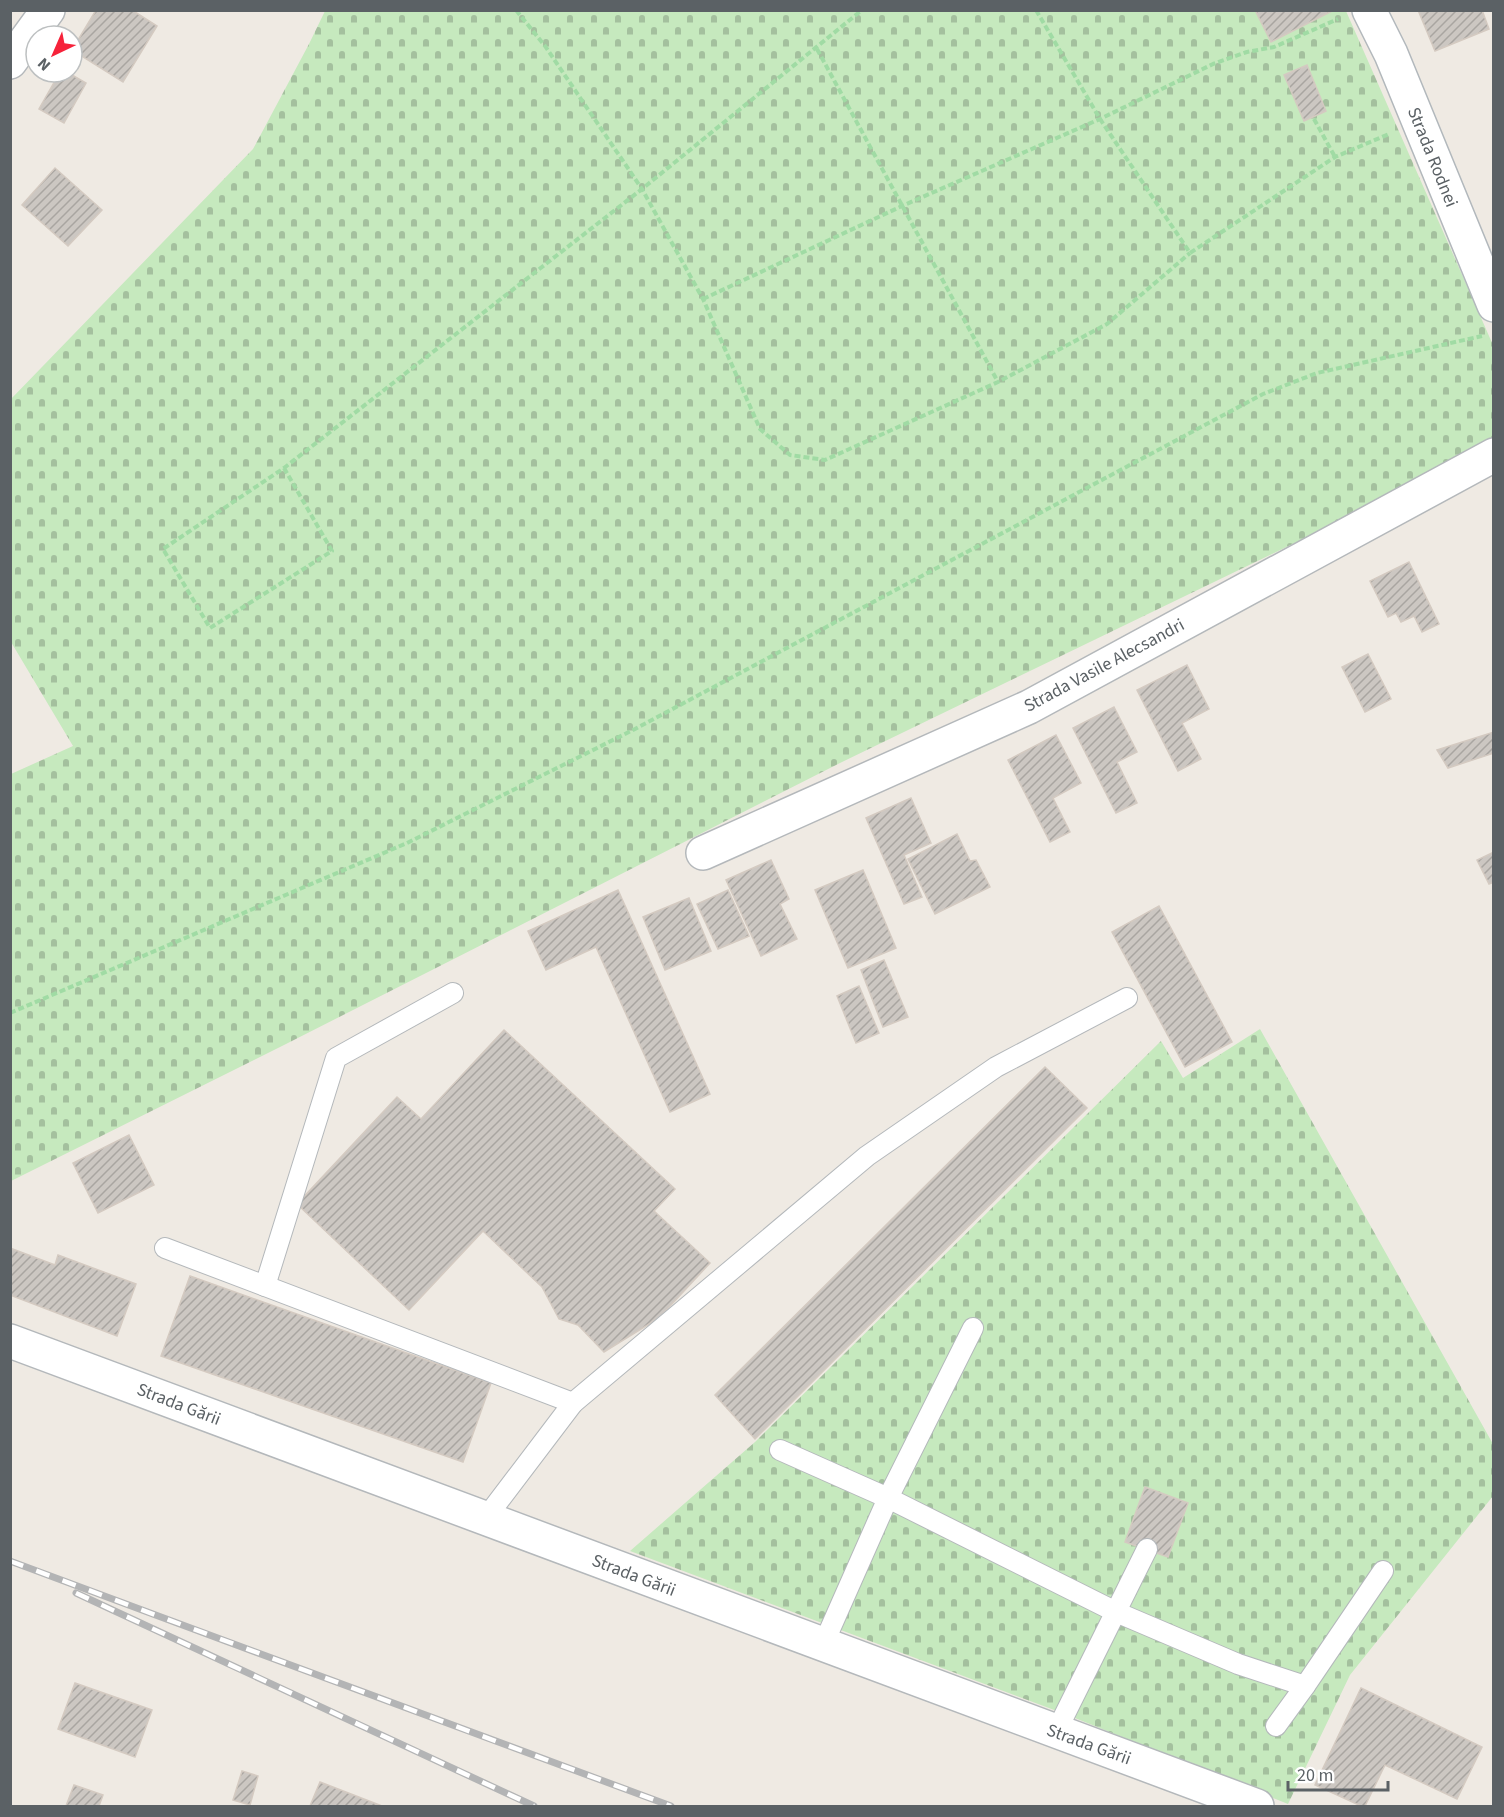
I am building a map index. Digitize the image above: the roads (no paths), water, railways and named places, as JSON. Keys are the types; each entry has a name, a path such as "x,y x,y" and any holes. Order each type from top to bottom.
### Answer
{"street":[{"path":"10,62 48,10"},
{"name":"Strada Rodnei","path":"1358,13 1391,54 1494,305"},
{"name":"Strada Vasile Alecsandri","path":"703,853 1029,707 1494,455"},
{"name":"Strada Gării","path":"10,1341 1257,1806"}],"lane":[{"path":"265,1286 336,1058 453,993"},
{"path":"485,1519 573,1403 867,1156 996,1067 1127,998"},
{"path":"165,1248 573,1403"},
{"path":"823,1646 888,1497 973,1328"},
{"path":"780,1450 888,1497 1116,1612 1238,1664 1305,1686"},
{"path":"1056,1732 1147,1549"},
{"path":"1276,1726 1383,1571"}],"railway":[{"path":"10,1561 671,1806"},
{"path":"76,1593 534,1806"}]}
